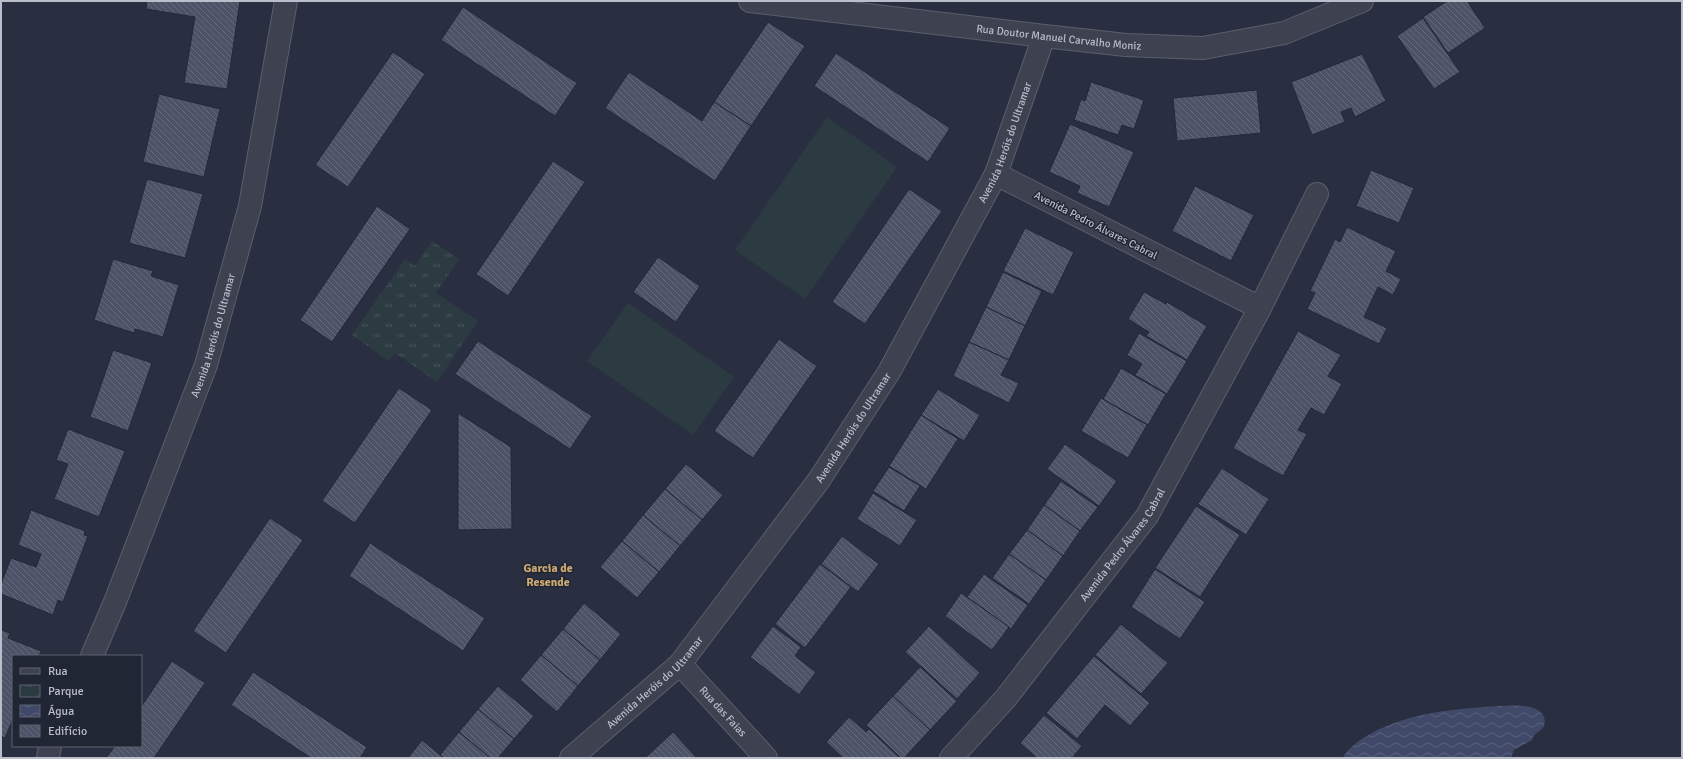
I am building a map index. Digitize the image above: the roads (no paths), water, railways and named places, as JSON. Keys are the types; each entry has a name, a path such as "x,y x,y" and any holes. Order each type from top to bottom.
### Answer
{"street":[{"name":"Avenida Heróis do Ultramar","path":"92,655 112,609 206,365 250,206 286,1"},
{"name":"Rua Doutor Manuel Carvalho Moniz","path":"750,1 892,9 1044,36 1126,44 1203,48 1284,33 1362,1"},
{"name":"Avenida Heróis do Ultramar","path":"571,758 680,664 823,474 888,372 996,174 1044,36"},
{"name":"Avenida Pedro Álvares Cabral","path":"996,174 1260,308"},
{"name":"Avenida Pedro Álvares Cabral","path":"951,758 1005,699 1147,516 1260,308 1317,194"},
{"name":"Rua das Faias","path":"680,664 766,758"},
{"path":"48,758 50,747"}],"water":[{"path":"1499,706 1530,707 1541,712 1544,717 1545,724 1543,728 1534,735 1532,740 1514,750 1511,758 1343,758 1351,747 1362,739 1385,727 1401,721 1417,716 1449,710"}],"district":[{"name":"Garcia de Resende","path":"548,575"}]}
